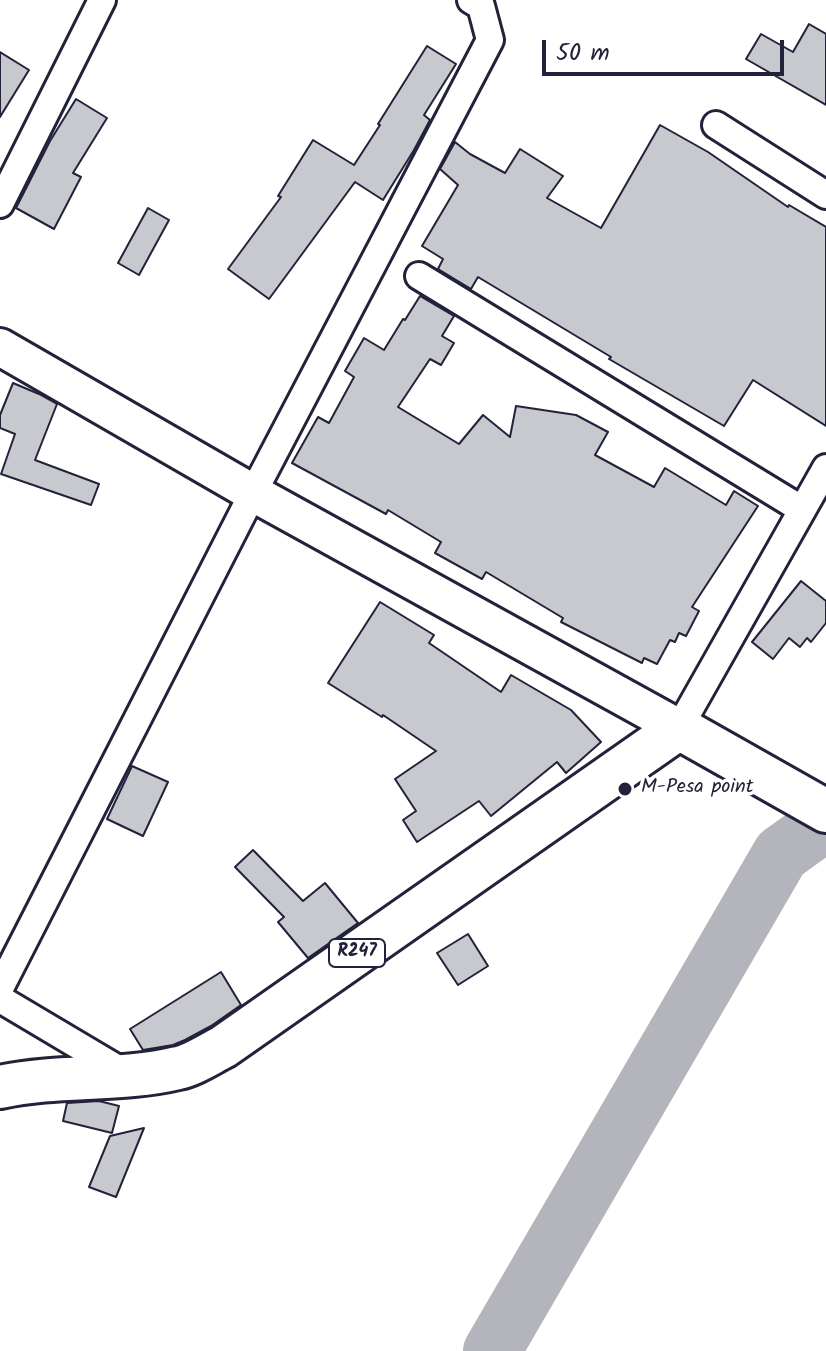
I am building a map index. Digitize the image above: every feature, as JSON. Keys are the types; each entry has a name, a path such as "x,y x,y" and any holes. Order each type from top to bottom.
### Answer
{"main road":[{"path":"679,728 826,811"},
{"name":"R247","path":"0,1087 26,1081 130,1075 182,1068 223,1047 679,728"}],"street":[{"path":"0,204 102,0"},
{"path":"0,988 253,493 490,40 481,6 471,0"},
{"path":"716,125 826,195"},
{"path":"419,276 801,509"},
{"path":"0,347 253,493 679,728 826,468"},
{"path":"0,999 130,1075"}],"building":[{"path":"809,24 826,34 826,105 746,59 761,34 793,52"},
{"path":"427,46 456,64 424,115 430,120 383,200 355,182 269,299 228,269 281,197 278,196 313,140 354,165"},
{"path":"0,52 29,70 0,117"},
{"path":"76,99 107,118 73,173 81,177 54,229 16,208 50,141"},
{"path":"660,125 708,152 788,207 826,227 826,426 753,380 724,426 478,277 471,289 438,269 443,259 422,246 458,185 440,169 455,142 505,173 520,149 563,176 547,198 601,228"},
{"path":"148,208 169,220 139,275 118,263"},
{"path":"420,296 454,316 442,336 454,343 441,365 430,359 398,407 459,444 483,415 510,437 516,406 576,415 608,432 595,455 654,487 665,468 726,505 734,491 758,506 692,607 699,611 686,636 679,633 675,642 670,640 657,664 644,658 642,663 561,622 563,618 486,572 482,579 435,553 441,542 388,510 386,514 292,463 318,417 329,423 354,377 345,371 364,338 384,350"},
{"path":"13,383 57,404 35,460 99,484 91,505 1,474 15,434 0,428 0,415"},
{"path":"801,581 826,601 826,623 811,642 807,638 800,647 789,638 773,659 752,642"},
{"path":"380,602 434,635 429,643 501,692 511,675 571,710 601,742 566,773 557,762 491,816 479,801 417,842 403,820 416,811 395,779 436,751 328,683"},
{"path":"132,766 168,782 143,836 107,819"},
{"path":"253,850 303,901 325,883 358,923 308,958 278,922 284,917 235,867"},
{"path":"468,934 488,966 458,985 437,953"},
{"path":"221,972 241,1005 185,1040 143,1050 130,1029"},
{"path":"99,1101 119,1106 112,1133 63,1121 67,1103"},
{"path":"144,1128 116,1197 89,1187 110,1136"}],"waterway":[{"path":"492,1351 781,854 826,822"}],"place":[{"name":"M-Pesa point","path":"625,789"}]}
